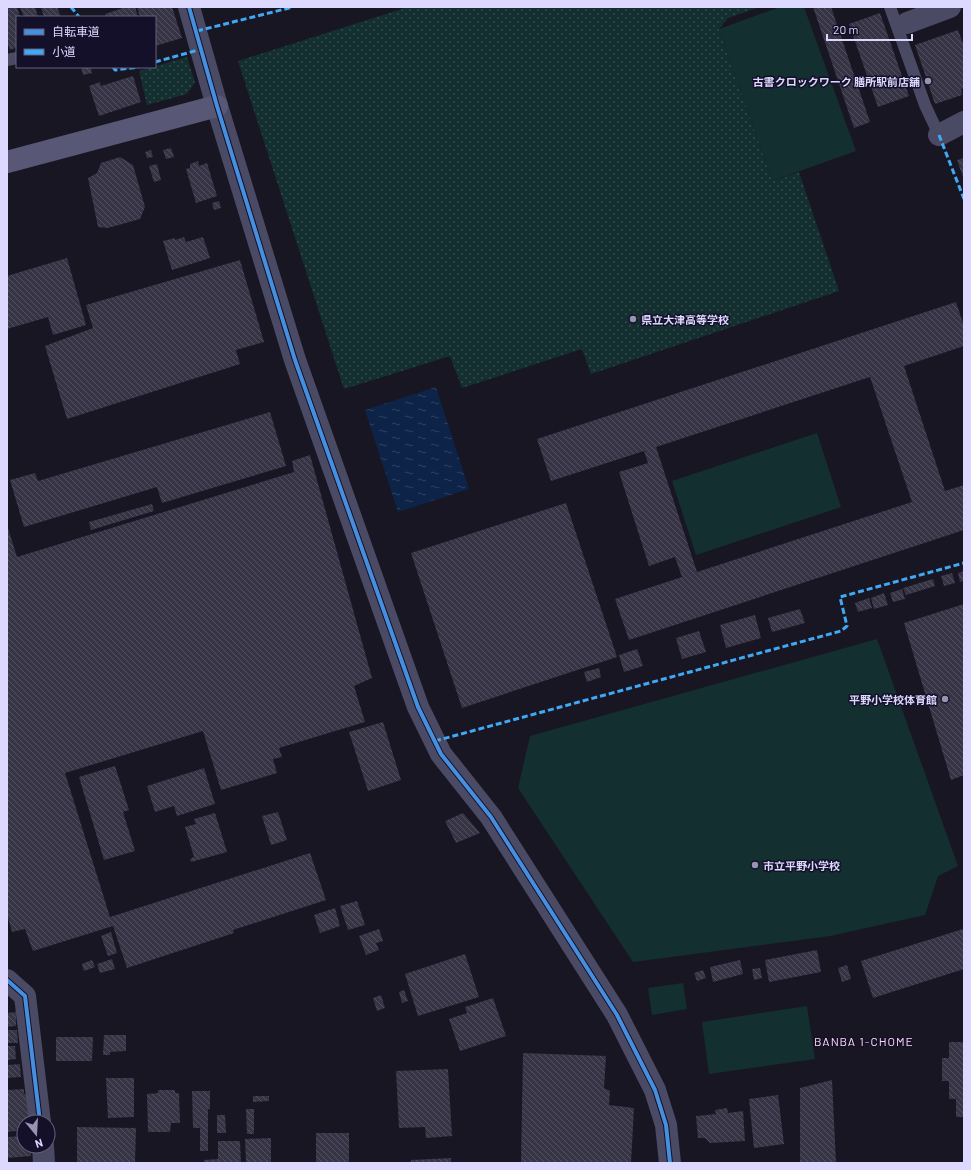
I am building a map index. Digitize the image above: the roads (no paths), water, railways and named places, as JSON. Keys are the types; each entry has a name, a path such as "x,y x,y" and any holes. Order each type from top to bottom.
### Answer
{"street":[{"path":"189,7 217,106 295,360 418,708 441,754 492,817 617,1015 655,1090 666,1125 670,1163"},
{"path":"907,23 950,7"},
{"path":"7,162 217,106"},
{"path":"939,135 964,122"},
{"path":"7,980 25,996 39,1114"}],"lane":[{"path":"890,7 925,105 939,135"}],"water":[{"path":"436,387 469,489 398,512 365,410"}],"place":[{"name":"古書クロックワーク 膳所駅前店舗","path":"928,81"},
{"name":"県立大津高等学校","path":"633,319"},
{"name":"平野小学校体育館","path":"945,699"},
{"name":"市立平野小学校","path":"755,865"}],"district":[{"name":"BANBA 1-CHOME","path":"864,1041"}]}
